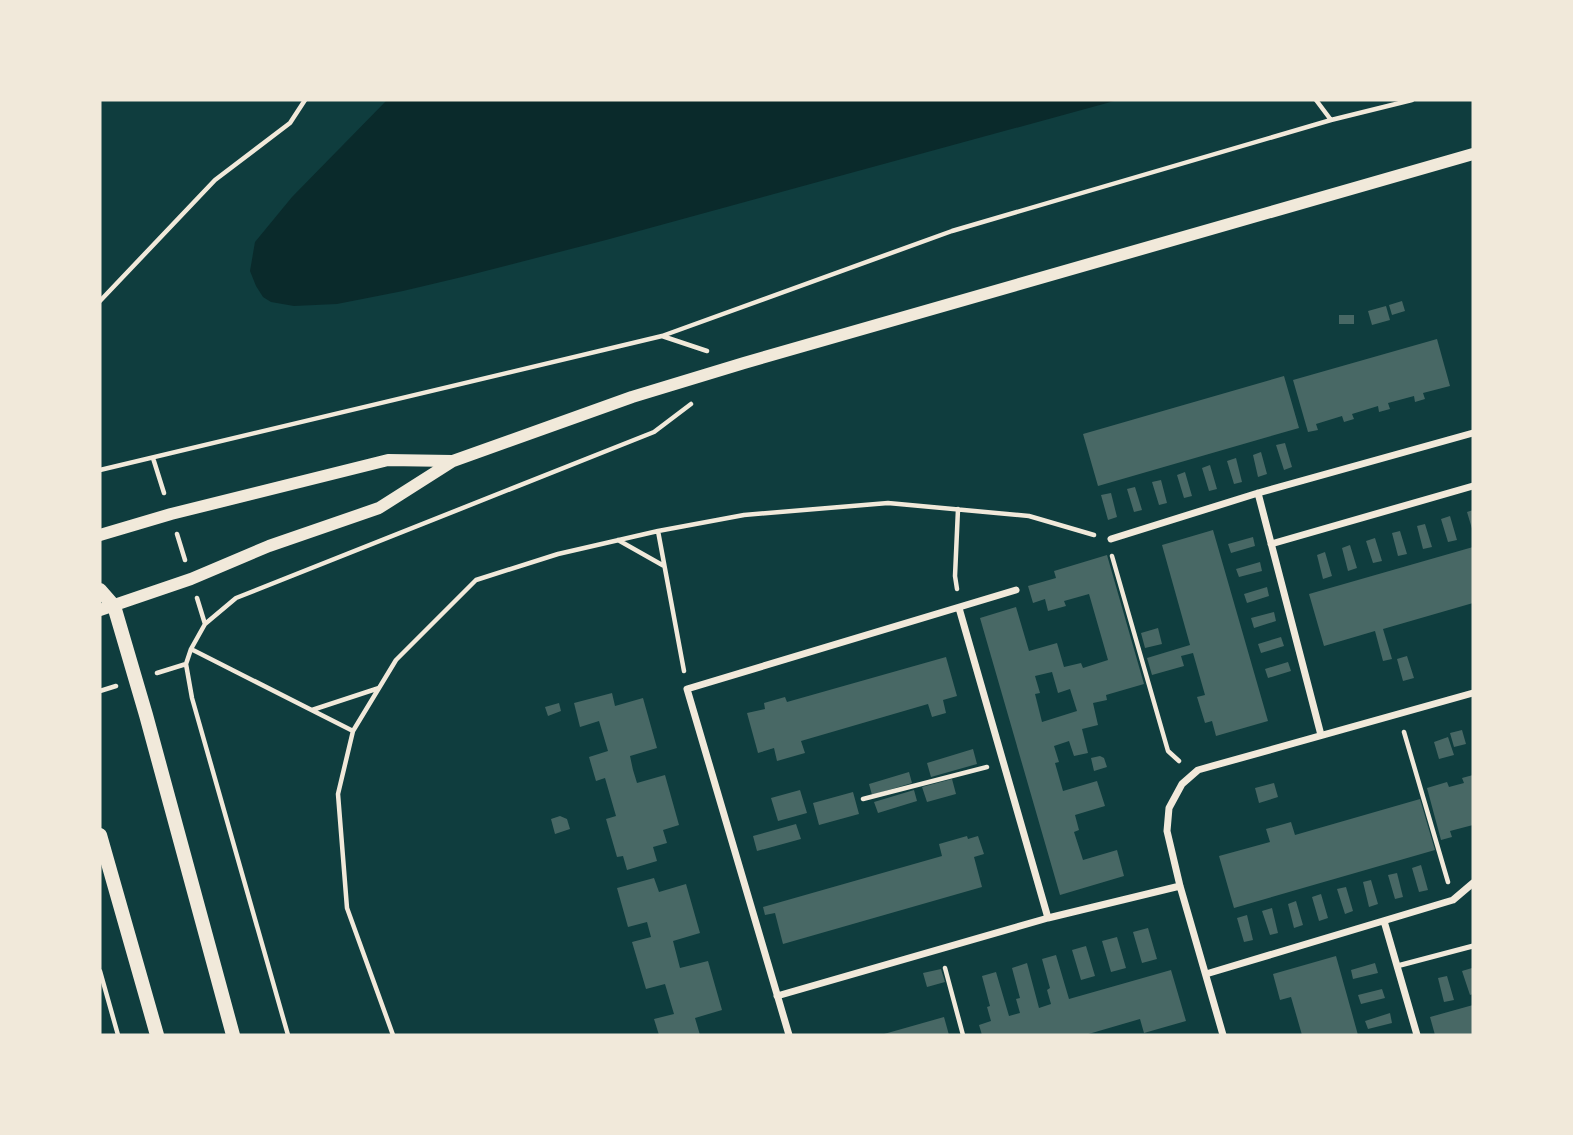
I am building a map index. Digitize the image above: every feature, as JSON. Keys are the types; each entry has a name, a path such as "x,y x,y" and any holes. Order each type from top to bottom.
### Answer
{"main road":[{"path":"100,590 136,680 233,1035"},
{"path":"100,835 157,1035"}],"street":[{"path":"107,608 379,508 453,461 632,397 1473,153"},
{"path":"1109,539 1258,493 1473,433"},
{"path":"100,535 171,514 388,460 453,461"},
{"path":"1271,544 1473,486"},
{"path":"1258,493 1321,735"},
{"path":"789,1035 687,689 1016,590"},
{"path":"959,608 1048,918"},
{"path":"1223,1035 1167,831 1169,808 1182,784 1199,770 1473,693"},
{"path":"1206,974 1453,900 1473,883"},
{"path":"777,996 1048,918 1180,886"},
{"path":"1384,921 1417,1035"}],"lane":[{"path":"1397,966 1473,947"}],"path":[{"path":"100,301 215,180 290,123 305,100"},
{"path":"1316,100 1331,120"},
{"path":"100,470 662,336 952,231 1331,120 1412,100"},
{"path":"288,1035 192,698 186,664 205,624 236,598 654,432 694,401"},
{"path":"153,458 205,624"},
{"path":"393,1035 347,908 338,794 353,731 396,660 476,580 558,554 744,514 888,503 1029,516 1109,539 1168,751 1194,774"},
{"path":"958,509 955,576 959,608"},
{"path":"658,531 687,689"},
{"path":"618,540 665,567"},
{"path":"191,649 353,731"},
{"path":"100,691 186,664"},
{"path":"311,710 379,688"},
{"path":"1399,713 1453,900"},
{"path":"863,799 1004,763"},
{"path":"940,949 963,1035"},
{"path":"100,971 118,1035"}],"water":[{"path":"387,100 1118,100 462,277 337,304 294,306 271,302 263,297 250,271 255,242 292,197"}],"building":[{"path":"1402,301 1405,311 1392,315 1389,305"},
{"path":"1386,306 1390,320 1372,325 1368,311"},
{"path":"1339,315 1354,315 1354,324 1339,324"},
{"path":"1437,339 1450,386 1423,393 1425,399 1415,402 1414,396 1388,403 1390,409 1379,412 1378,406 1352,414 1354,419 1344,422 1342,416 1316,424 1318,430 1308,432 1293,380"},
{"path":"1284,376 1299,428 1098,486 1083,434"},
{"path":"1285,443 1292,467 1284,470 1276,445"},
{"path":"1261,452 1267,474 1258,477 1253,455"},
{"path":"1236,458 1242,482 1234,484 1227,461"},
{"path":"1210,465 1217,489 1209,491 1202,468"},
{"path":"1185,472 1192,496 1184,498 1177,475"},
{"path":"1161,480 1167,503 1159,505 1152,482"},
{"path":"1135,487 1142,510 1134,512 1127,489"},
{"path":"1111,493 1117,517 1108,520 1101,495"},
{"path":"1473,510 1473,532 1467,512"},
{"path":"1450,516 1457,540 1448,542 1441,519"},
{"path":"1425,524 1432,547 1423,549 1417,526"},
{"path":"1213,530 1268,721 1216,736 1212,721 1205,723 1197,697 1205,695 1193,653 1181,656 1184,666 1152,675 1147,658 1190,645 1162,545"},
{"path":"1400,531 1407,554 1398,556 1392,533"},
{"path":"1253,537 1255,546 1231,553 1228,544"},
{"path":"1375,538 1382,561 1373,563 1366,541"},
{"path":"1350,545 1357,568 1348,571 1342,548"},
{"path":"1473,547 1473,603 1383,629 1392,659 1383,661 1375,631 1324,646 1309,594"},
{"path":"1325,552 1332,576 1323,579 1317,555"},
{"path":"1107,555 1144,684 1106,695 1107,700 1093,703 1098,725 1082,729 1088,753 1074,756 1069,741 1054,746 1059,762 1055,763 1063,791 1097,781 1105,806 1075,815 1079,830 1074,832 1083,860 1117,850 1124,876 1060,895 980,618 1016,607 1029,651 1057,643 1064,667 1081,663 1083,668 1108,660 1089,594 1064,601 1066,606 1048,611 1045,599 1033,603 1028,586 1056,578 1054,571","holes":["1052,672 1058,693 1070,689 1077,711 1042,722 1035,694 1040,693 1035,676"]},
{"path":"1260,562 1262,571 1239,577 1236,569"},
{"path":"1267,587 1269,596 1247,603 1244,594"},
{"path":"1274,612 1276,621 1254,628 1251,618"},
{"path":"1158,628 1162,644 1145,648 1141,633"},
{"path":"1281,637 1284,646 1261,653 1258,644"},
{"path":"1407,656 1414,678 1403,681 1397,659"},
{"path":"946,657 957,696 943,700 946,713 932,717 928,704 801,741 805,753 777,761 774,748 758,753 747,713 765,709 764,703 785,697 787,702"},
{"path":"1288,662 1291,671 1268,678 1265,669"},
{"path":"612,693 615,706 643,698 657,748 630,756 633,770 637,783 665,775 679,825 663,830 667,843 653,847 657,861 627,870 623,856 617,857 606,819 616,816 605,778 596,781 589,757 608,751 599,721 580,727 574,703"},
{"path":"559,703 561,711 548,716 545,707"},
{"path":"1462,730 1466,744 1454,747 1450,733"},
{"path":"1448,737 1454,755 1439,759 1434,742"},
{"path":"973,749 977,764 931,777 927,763"},
{"path":"1091,758 1104,758 1107,767 1094,771"},
{"path":"909,772 912,783 872,795 869,784"},
{"path":"1473,775 1473,825 1450,831 1452,837 1441,840 1427,788 1447,782 1449,787 1464,783 1462,778"},
{"path":"952,779 956,794 927,802 922,787"},
{"path":"1274,783 1278,797 1259,803 1255,788"},
{"path":"800,790 807,813 778,821 771,798"},
{"path":"914,790 917,801 878,813 874,802"},
{"path":"853,792 859,814 819,825 813,803"},
{"path":"1420,799 1435,850 1234,908 1219,856 1270,842 1266,829 1291,822 1295,835"},
{"path":"560,816 567,819 570,829 555,834 551,819"},
{"path":"796,824 801,839 757,851 753,836"},
{"path":"967,836 968,839 978,836 984,854 974,857 982,887 783,944 775,913 765,915 763,907 942,856 939,844"},
{"path":"1421,865 1428,890 1419,892 1412,868"},
{"path":"1397,873 1403,897 1395,899 1388,875"},
{"path":"654,878 659,892 686,884 700,933 673,941 680,968 708,961 722,1010 695,1018 700,1035 659,1035 654,1019 674,1014 665,984 646,989 632,942 651,937 647,922 628,927 617,888"},
{"path":"1371,880 1378,904 1369,907 1363,882"},
{"path":"1346,887 1353,911 1345,914 1337,889"},
{"path":"1321,894 1328,918 1319,921 1312,897"},
{"path":"1296,901 1303,925 1294,928 1288,904"},
{"path":"1272,908 1278,933 1270,935 1262,911"},
{"path":"1247,915 1253,940 1244,942 1237,918"},
{"path":"1148,928 1157,959 1142,963 1133,932"},
{"path":"1117,937 1126,968 1111,972 1102,941"},
{"path":"1086,946 1095,976 1081,980 1072,950"},
{"path":"1056,955 1069,999 1171,970 1186,1021 1144,1033 1140,1019 1085,1035 982,1035 979,1025 991,1021 982,976 996,972 1009,1016 1020,1013 1016,999 1020,998 1012,968 1027,963 1039,1008 1051,1004 1047,990 1050,988 1042,959"},
{"path":"1336,956 1358,1035 1302,1035 1291,997 1280,1000 1273,974"},
{"path":"1375,963 1378,973 1353,979 1351,970"},
{"path":"1472,968 1473,994 1470,995 1462,971"},
{"path":"941,969 945,982 927,987 923,973"},
{"path":"1447,976 1454,1000 1444,1002 1438,978"},
{"path":"1382,989 1385,998 1361,1004 1358,995"},
{"path":"1473,1005 1473,1035 1435,1035 1430,1017"},
{"path":"1390,1013 1392,1023 1368,1029 1365,1021"},
{"path":"944,1017 949,1035 884,1035 884,1034"}]}
